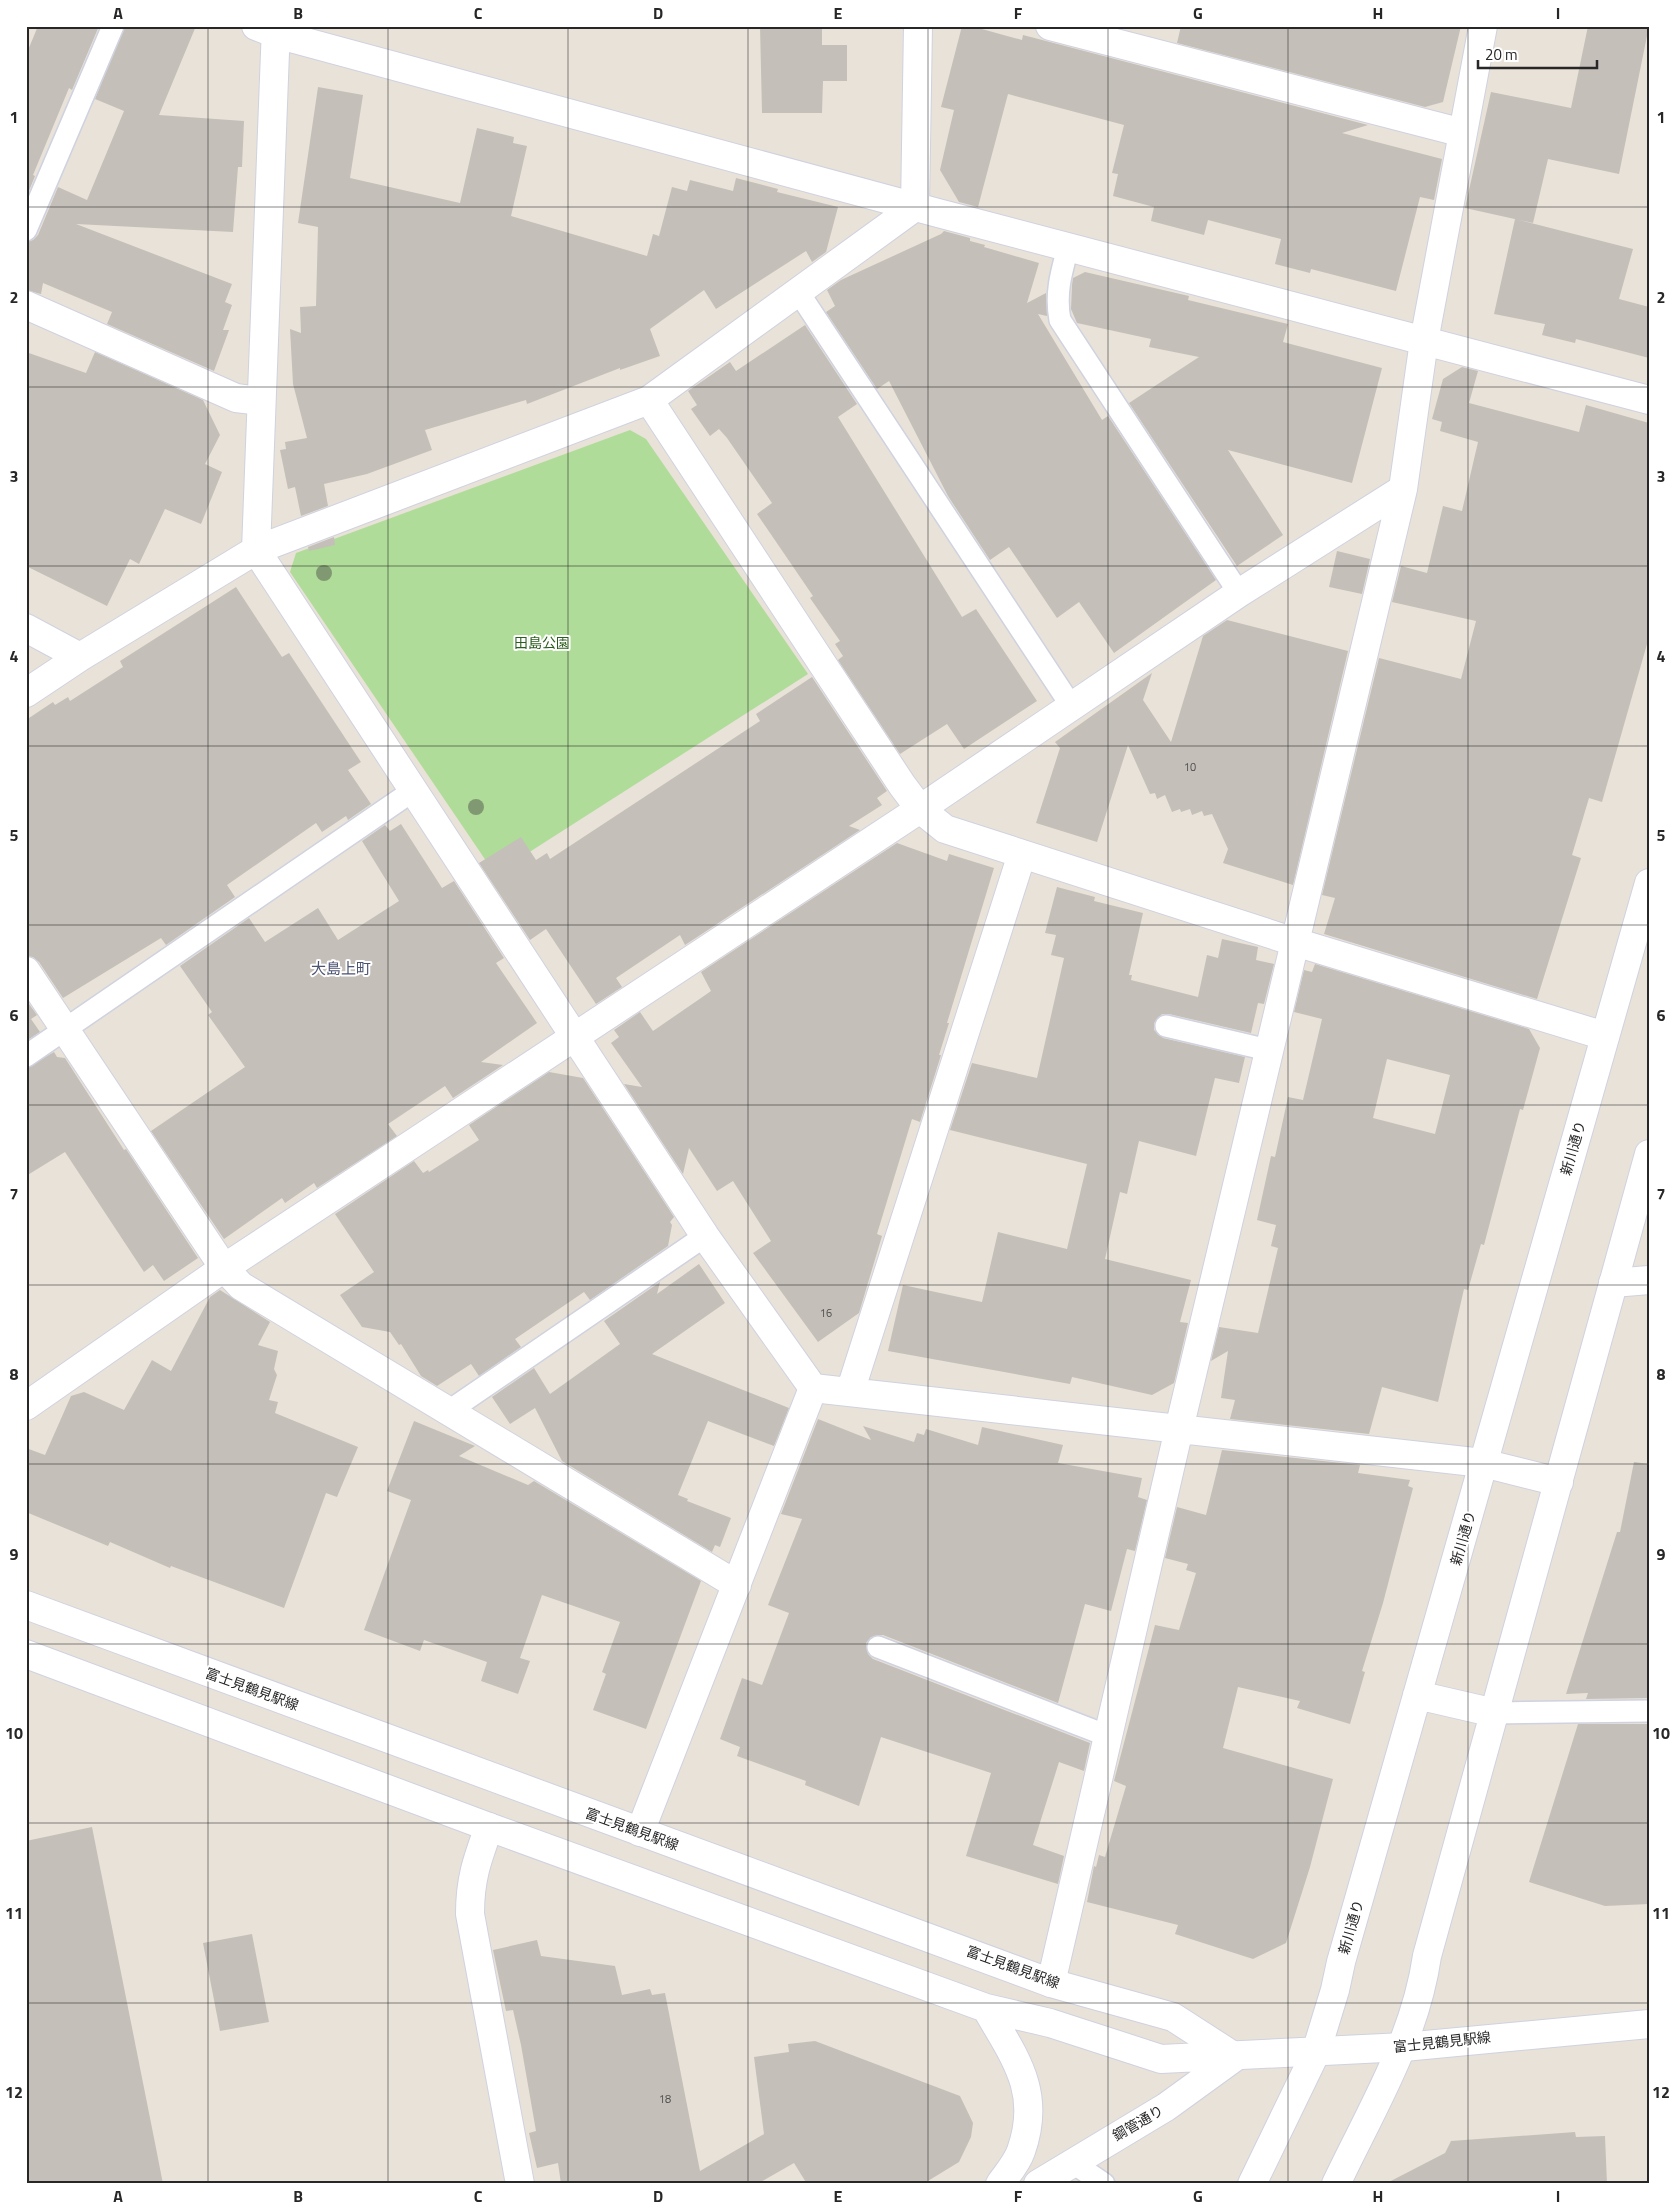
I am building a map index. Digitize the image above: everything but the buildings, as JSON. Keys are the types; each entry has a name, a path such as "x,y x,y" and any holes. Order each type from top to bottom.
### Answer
{"street":[{"path":"915,207 918,26"},
{"path":"1050,26 1463,133"},
{"path":"1051,1982 1268,1050 1403,489 1424,341 1484,26"},
{"path":"1559,1482 1483,1463 813,1388 705,1236 576,1036 256,550 269,29 915,207 1649,400"},
{"path":"26,694 80,657 256,550 649,400 915,207"},
{"path":"26,305 236,398 260,401"},
{"path":"649,400 920,809 945,829 1295,942 1605,1036"},
{"path":"26,1406 224,1268 920,809 1240,593 1403,489"},
{"path":"26,628 80,657"},
{"path":"850,1392 1022,854"},
{"name":"新川通り","path":"1252,2184 1316,2052 1335,1990 1483,1463 1647,895"},
{"path":"26,971 224,1268 241,1286 737,1585"},
{"path":"1338,2183 1404,2047 1424,1980 1428,1956 1649,1154"},
{"path":"1613,1283 1649,1280"},
{"path":"640,1832 813,1388"},
{"name":"富士見鶴見駅線","path":"26,1605 1051,1982 1173,2017 1235,2057"},
{"name":"富士見鶴見駅線","path":"26,1654 489,1827 986,2008 1050,2023 1161,2059 1235,2057 1404,2047 1649,2024"},
{"path":"1417,1695 1495,1712"},
{"path":"489,1827 473,1873 470,1914 520,2184"},
{"path":"986,2008 1018,2064 1029,2096 1029,2117 1021,2153 1000,2184"},
{"name":"鋼管通り","path":"1038,2184 1166,2107 1235,2057"}],"lane":[{"path":"26,230 113,26"},
{"path":"1068,248 1057,301 1060,320 1240,593"},
{"path":"798,292 1072,707"},
{"path":"26,1056 414,790"},
{"path":"1166,1026 1268,1050"},
{"path":"449,1411 705,1236"},
{"path":"878,1647 1108,1736"},
{"path":"1495,1712 1649,1711"},
{"path":"1072,2162 1104,2184"}],"green space":[{"name":"田島公園","path":"630,430 646,439 808,674 495,874 290,572 296,553"}],"district":[{"name":"大島上町","path":"341,969"}]}
